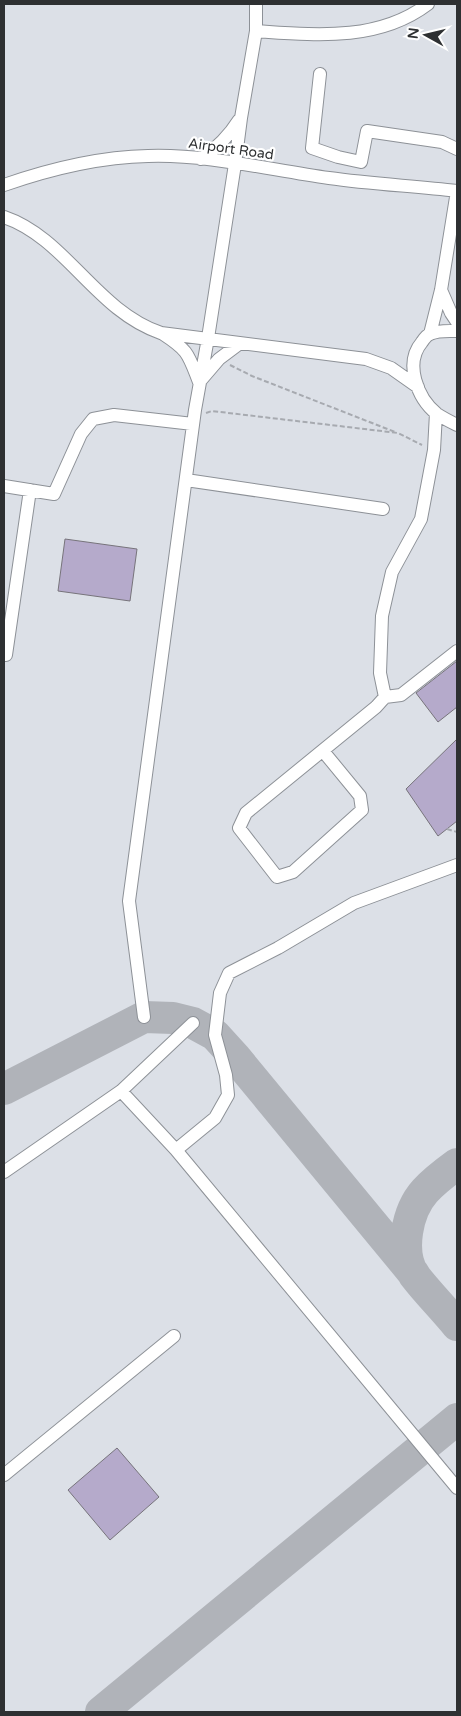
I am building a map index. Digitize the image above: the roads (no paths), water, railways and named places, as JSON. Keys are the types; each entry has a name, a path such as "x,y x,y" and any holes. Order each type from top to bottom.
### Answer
{"street":[{"path":"144,1017 129,902 193,424 256,31 256,4"},
{"path":"256,31 307,34 358,33 394,24 428,4"},
{"path":"320,74 312,148 338,157 361,162 367,131 442,142 457,149"},
{"path":"201,158 213,151 223,141 241,118"},
{"name":"Airport Road","path":"4,185 40,172 92,161 148,156 201,158 331,178 457,191"},
{"path":"457,191 441,290 430,334 420,344 413,366 418,387 425,400 436,413 457,425"},
{"path":"4,217 16,221 41,237 107,300 146,328 161,333 208,338 239,344 366,359 391,368 418,387"},
{"path":"441,290 457,322"},
{"path":"430,334 457,331"},
{"path":"161,333 177,343 189,355 200,382"},
{"path":"200,382 219,359 239,344"},
{"path":"385,697 380,673 382,616 392,572 421,519 434,450 436,413"},
{"path":"4,486 54,494 81,434 93,419 114,415 193,424"},
{"path":"186,480 383,509"},
{"path":"4,655 6,655 30,490"},
{"path":"323,750 360,796 362,810 293,872 277,876 239,828 246,813 323,750 376,707 385,697 401,695 457,651"},
{"path":"176,1150 215,1118 228,1095 226,1075 215,1035 220,993 229,973 278,948 354,902 457,865"},
{"path":"4,1172 121,1091 194,1023"},
{"path":"121,1091 176,1150 457,1488"},
{"path":"4,1474 174,1336"}]}
